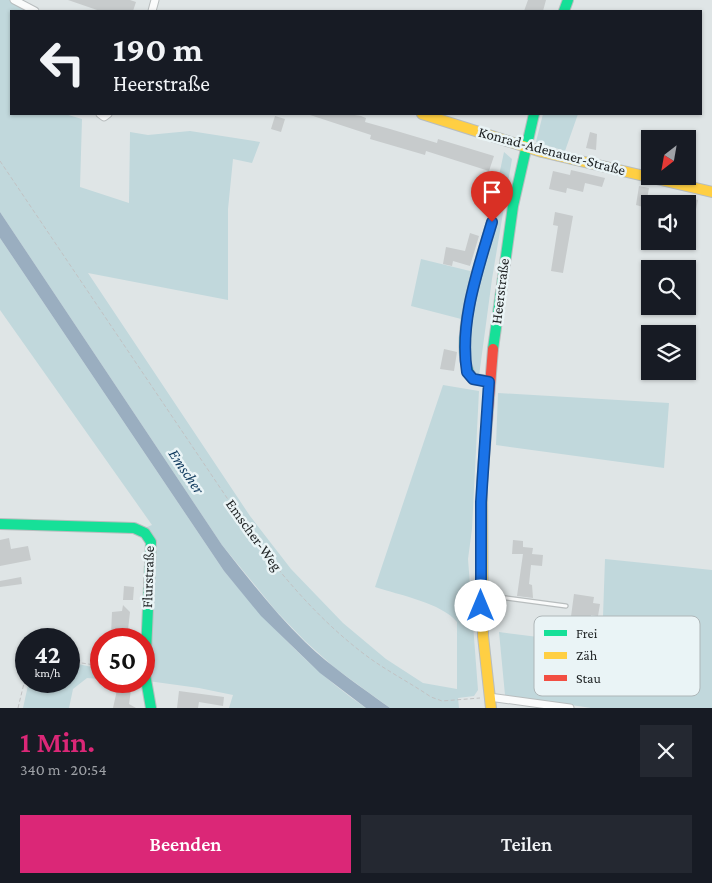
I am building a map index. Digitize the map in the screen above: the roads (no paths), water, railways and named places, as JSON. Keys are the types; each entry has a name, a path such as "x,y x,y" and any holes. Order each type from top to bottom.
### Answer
{"street":[{"path":"14,0 33,10"},
{"name":"Konrad-Adenauer-Straße","path":"425,115 525,145 542,152 712,192"},
{"name":"Heerstraße","path":"491,708 484,657 481,502 489,382 507,237 525,145 534,115"},
{"name":"Heerstraße","path":"489,382 473,379 467,372 466,341 474,285 492,222"},
{"name":"Flurstraße","path":"0,524 134,528 142,530 149,536 151,542 145,674 151,708"},
{"path":"489,697 570,708"}],"lane":[{"path":"482,594 566,606"}],"water label":[{"name":"Emscher","path":"187,471"}]}
